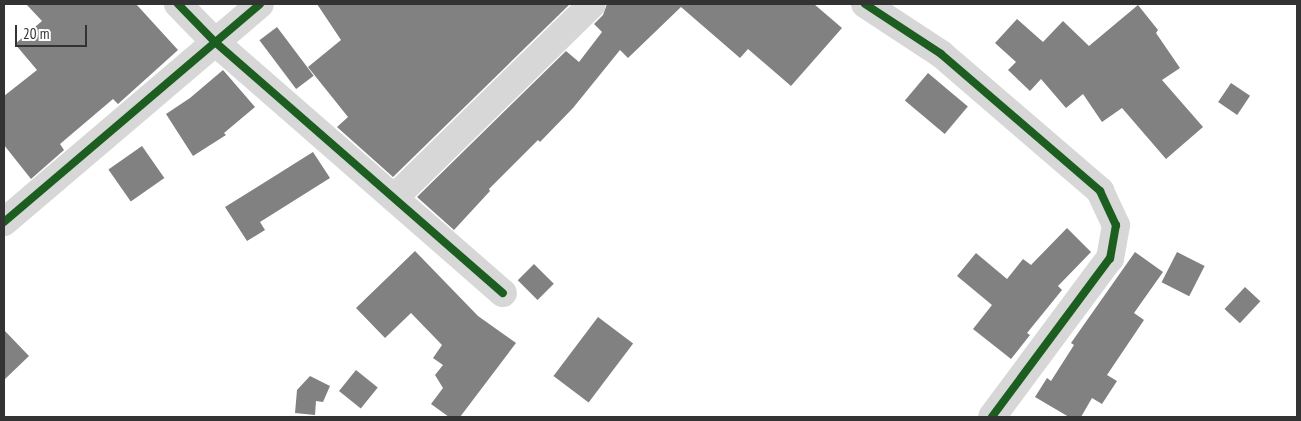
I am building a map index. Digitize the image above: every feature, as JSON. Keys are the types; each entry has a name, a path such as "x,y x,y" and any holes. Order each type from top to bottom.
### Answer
{"street":[{"path":"178,4 215,42 503,294"},
{"path":"4,222 260,4"},
{"path":"394,198 592,4"},
{"path":"865,4 940,54 1100,191 1116,224 1110,258 992,417"}],"building":[{"path":"26,4 136,4 178,50 118,104 113,99 60,144 64,150 31,179 4,145 4,96 37,70 15,44 42,21"},
{"path":"317,4 570,4 393,177 337,127 348,117 308,67 341,40"},
{"path":"607,4 814,4 842,28 791,86 748,49 740,58 681,7 628,58 620,50 573,108 540,142 538,140 489,189 490,191 454,230 417,197 566,51 579,62 602,32 594,24 603,15"},
{"path":"1138,5 1158,30 1156,33 1180,68 1162,80 1203,127 1166,159 1122,108 1102,122 1083,94 1066,108 1041,79 1030,91 1008,70 1016,62 995,43 1017,19 1043,42 1063,21 1089,46"},
{"path":"277,27 314,76 296,89 259,40"},
{"path":"223,70 255,107 224,133 226,135 193,156 166,114 190,98"},
{"path":"928,73 968,106 945,134 905,101"},
{"path":"1231,83 1250,96 1237,115 1218,102"},
{"path":"142,146 164,178 131,201 108,170"},
{"path":"313,152 330,178 260,222 265,230 247,241 225,207"},
{"path":"1067,228 1091,252 1058,286 1062,290 1027,333 1030,335 1011,359 973,329 992,305 957,276 976,253 1007,279 1023,259 1031,265"},
{"path":"415,251 478,316 516,343 460,417 449,417 431,404 443,388 435,375 443,365 433,358 442,345 411,313 385,338 356,308"},
{"path":"1135,252 1163,272 1134,313 1144,320 1107,375 1117,381 1102,404 1092,398 1081,417 1069,417 1035,397 1047,378 1051,381 1074,345 1071,343"},
{"path":"1177,252 1205,266 1189,296 1162,282"},
{"path":"534,264 554,284 538,300 518,280"},
{"path":"1245,287 1260,301 1240,323 1225,309"},
{"path":"598,317 633,343 589,403 553,376"},
{"path":"4,330 29,356 4,380"},
{"path":"356,370 378,388 361,409 339,391"},
{"path":"310,376 330,386 323,402 316,401 315,415 295,413 297,390"}],"cycle path":[{"path":"178,4 215,42 503,293"},
{"path":"4,222 260,4"},
{"path":"865,4 941,54 1100,191 1116,225 1110,258 992,417"}]}
